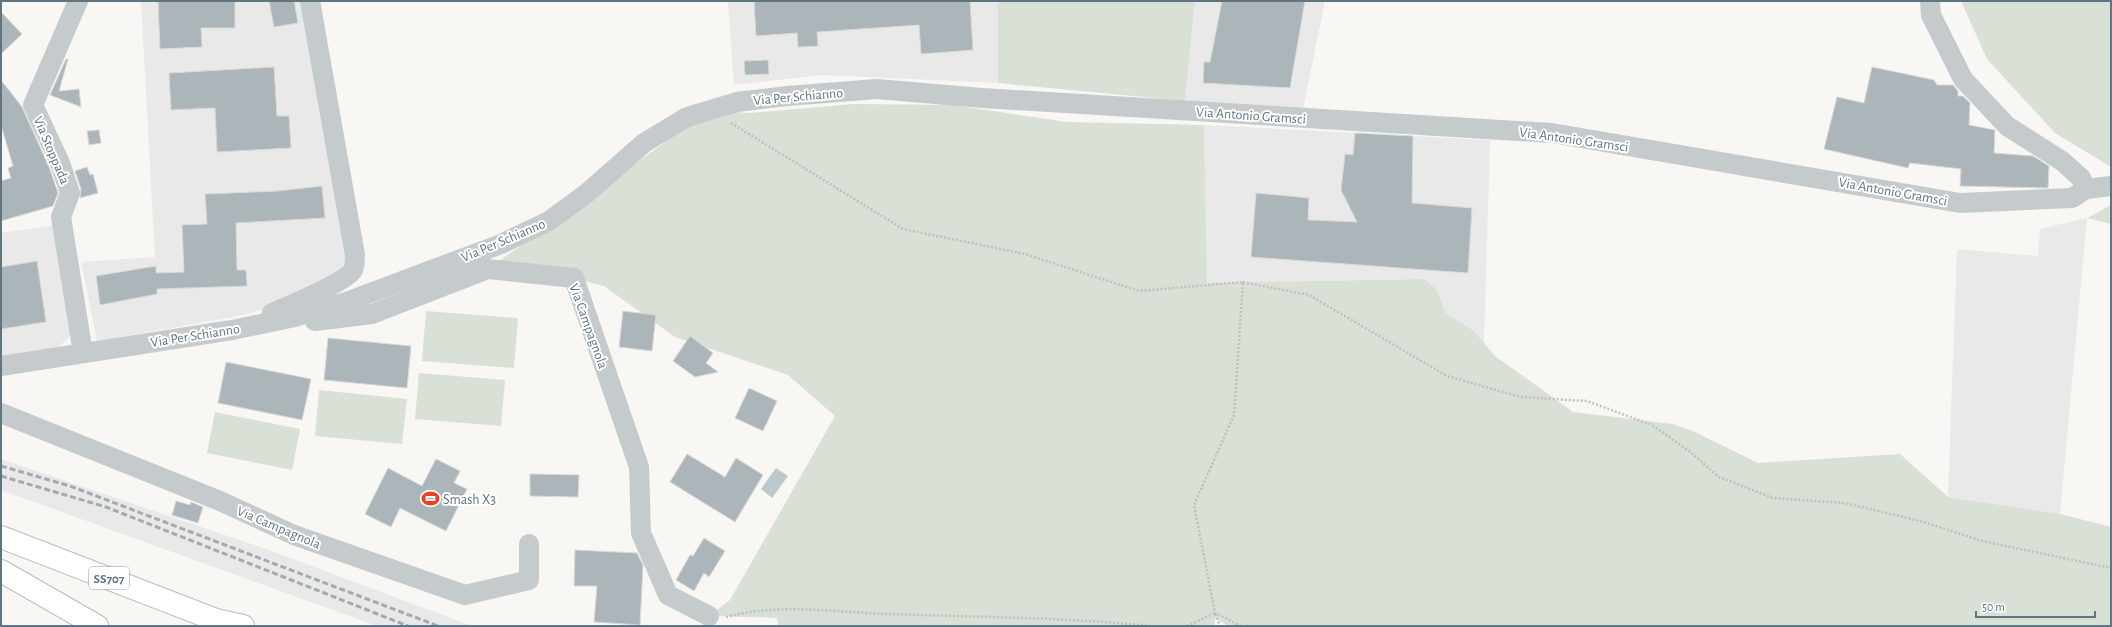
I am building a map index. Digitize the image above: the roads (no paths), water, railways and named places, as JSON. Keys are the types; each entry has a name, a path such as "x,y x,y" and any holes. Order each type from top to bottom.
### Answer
{"main road":[{"name":"SS707","path":"1,537 219,623 243,626"},
{"path":"1,571 97,626"}],"street":[{"name":"Via Stoppada","path":"78,1 34,105 60,163 70,193 60,217 83,353"},
{"path":"232,330 306,298 349,274 355,265 354,247 310,1"},
{"path":"1930,1 1931,15 1963,79 2007,126 2062,161 2081,178 2086,189"},
{"name":"Via Per Schianno","path":"1,366 232,330 295,318 346,302 500,244 549,221 586,193 644,143 687,117 737,102 877,89 982,98"},
{"name":"Via Antonio Gramsci","path":"982,98 1552,133 1960,203 2072,198 2086,189 2111,186"},
{"name":"Via Campagnola","path":"232,330 372,314 488,269 574,278 639,467 641,533 668,595 718,616"},
{"name":"Via Campagnola","path":"1,413 220,501 294,535 465,595 529,580 529,544"}],"railway":[{"path":"1,466 70,486 438,626"},
{"path":"1,476 106,507 408,626"}],"place":[{"name":"Smash X3","path":"430,499"}]}
